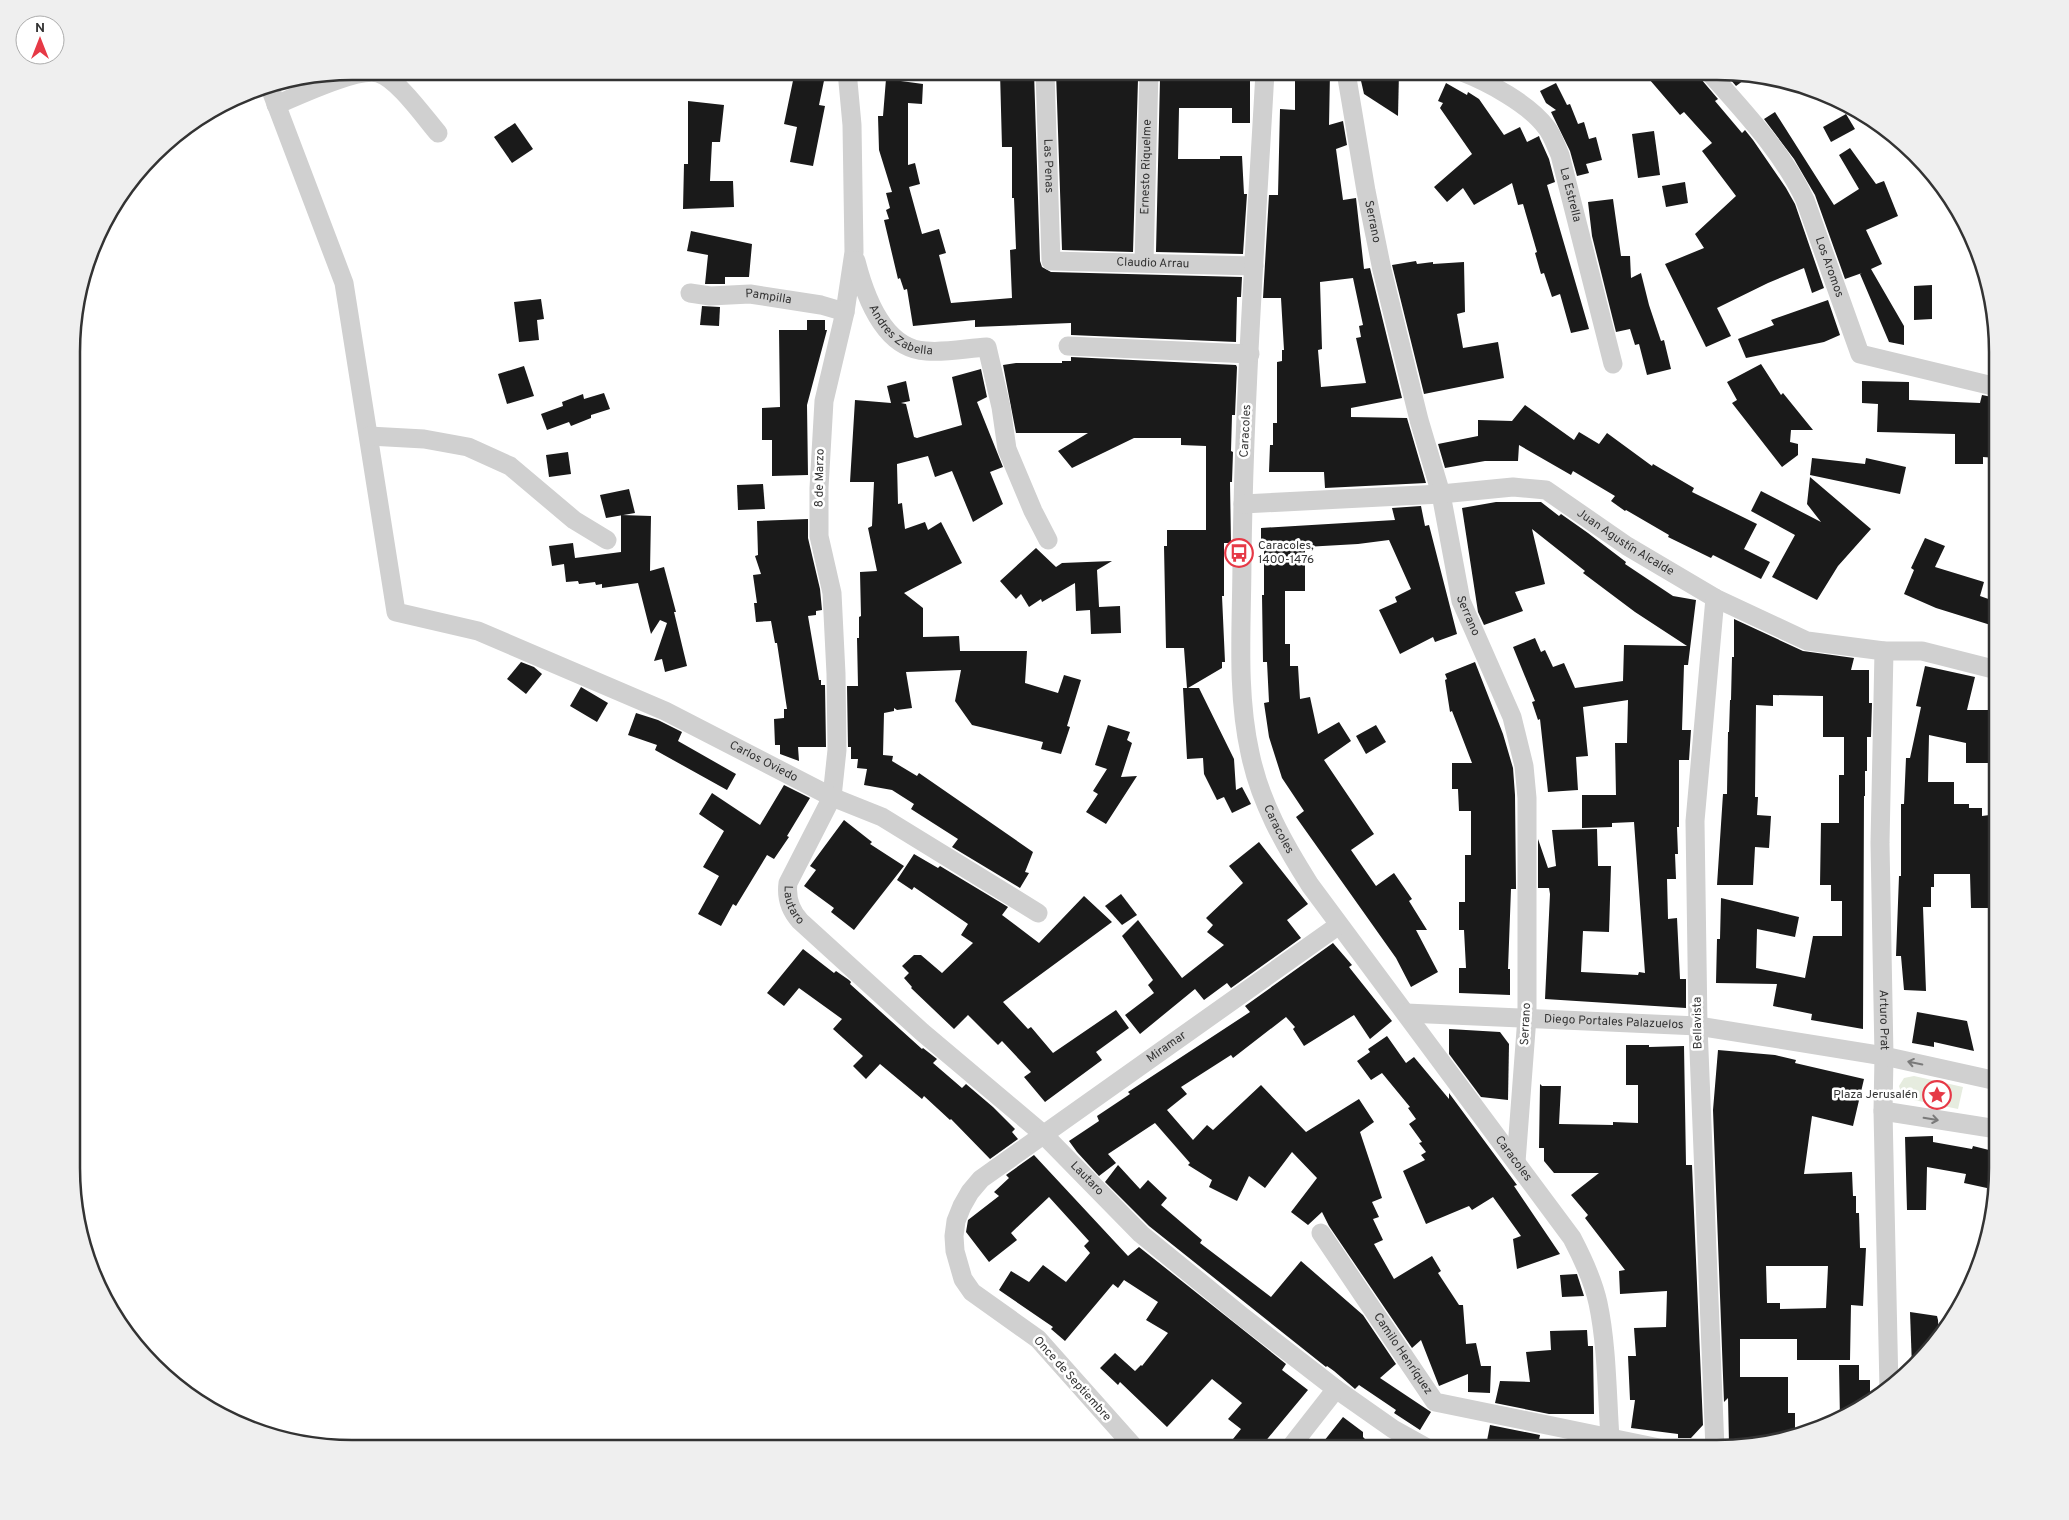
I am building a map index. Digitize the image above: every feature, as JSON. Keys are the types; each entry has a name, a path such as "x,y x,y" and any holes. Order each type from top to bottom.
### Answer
{"street":[{"path":"389,80 400,88 438,133"},
{"name":"8 de Marzo","path":"791,875 832,797 837,750 832,593 819,536 819,488 824,401 844,312 854,252 852,126 848,80"},
{"name":"Las Penas","path":"1045,80 1052,261"},
{"name":"Ernesto Riquelme","path":"1144,262 1150,80"},
{"name":"Caracoles","path":"1265,80 1243,504 1241,665 1245,727 1250,754 1264,802 1287,849 1310,885 1572,1238 1592,1281 1602,1326 1610,1438"},
{"name":"Serrano","path":"1347,80 1382,270 1412,392 1441,494 1462,600 1512,717 1524,766 1527,798 1527,1017 1516,1162"},
{"name":"La Estrella","path":"1482,80 1520,102 1546,127 1560,155 1613,364"},
{"name":"Los Aromos","path":"1716,80 1772,146 1797,182 1860,354 1989,385"},
{"path":"338,81 273,96 344,283 369,436 424,439 468,447 510,466 574,520 607,540"},
{"name":"Andres Zabella","path":"854,252 862,286 876,314 895,339 913,349 927,352 987,347 1001,407 1007,449 1029,502 1048,540"},
{"name":"Claudio Arrau","path":"1052,261 1254,266"},
{"name":"Pampilla","path":"690,293 710,296 750,294 821,304 844,312"},
{"path":"1068,346 1250,354"},
{"name":"Carlos Oviedo","path":"369,436 396,612 478,631 665,711 832,797 882,817 1038,913"},
{"name":"Juan Agustín Alcalde","path":"1243,504 1441,494 1512,487 1546,490 1627,546 1715,598 1807,641 1884,651 1922,652 1989,668"},
{"name":"Bellavista","path":"1715,598 1695,821 1698,1026 1715,1440"},
{"name":"Arturo Prat","path":"1884,651 1880,853 1889,1379"},
{"name":"Lautaro","path":"791,875 787,892 794,915 922,1032 1043,1134 1141,1234 1243,1317 1336,1389 1392,1429 1412,1440"},
{"name":"Miramar","path":"994,1170 1340,925"},
{"name":"Diego Portales Palazuelos","path":"1406,1013 1698,1026 1884,1056 1989,1079"},
{"path":"1883,1111 1989,1128"},
{"name":"Once de Septiembre","path":"994,1170 981,1179 970,1192 956,1221 955,1251 964,1279 972,1292 1038,1339 1127,1440"},
{"name":"Camilo Henríquez","path":"1321,1233 1435,1402 1610,1438"},
{"path":"1296,1440 1336,1389"},
{"path":"1610,1438 1620,1440"}],"shaded area":[{"path":"1914,1076 1963,1087 1958,1109 1909,1099 1902,1095 1899,1086 1904,1078"}],"building":[{"path":"793,80 824,80 819,105 825,106 813,166 790,162 797,127 784,124"},
{"path":"886,80 923,84 922,104 908,103 908,165 915,163 920,184 909,187 922,234 939,229 946,253 939,255 951,303 1012,298 1010,250 1016,249 1014,198 1012,198 1012,147 1002,147 1000,80 1034,80 1040,261 1042,267 1051,272 1242,277 1241,297 1237,297 1236,342 1071,335 1071,323 975,327 975,320 913,326 907,289 904,290 900,278 898,279 884,220 889,219 886,210 890,208 886,193 892,192 879,150 878,116 883,116"},
{"path":"1056,80 1138,80 1133,252 1062,250"},
{"path":"1160,80 1250,80 1250,123 1232,123 1232,108 1179,108 1178,159 1220,159 1220,156 1242,156 1244,194 1247,194 1243,254 1156,252"},
{"path":"1295,80 1330,80 1329,125 1343,121 1347,145 1336,149 1343,200 1356,198 1364,269 1370,268 1402,398 1351,408 1351,417 1407,418 1426,483 1325,488 1324,472 1269,472 1270,445 1273,445 1273,423 1277,423 1277,362 1282,361 1282,350 1284,350 1281,298 1263,298 1269,195 1278,195 1280,109 1295,110","holes":["1353,278 1363,325 1359,326 1361,337 1356,338 1366,383 1321,387 1318,350 1322,349 1320,282"]},
{"path":"1361,80 1399,80 1398,116 1364,94"},
{"path":"1650,80 1702,80 1718,99 1715,101 1742,133 1745,130 1786,188 1795,204 1824,288 1812,293 1804,268 1717,308 1731,336 1706,347 1665,264 1704,248 1695,234 1736,196 1702,151 1712,143 1684,112 1680,115"},
{"path":"1732,81 1742,81 1736,86"},
{"path":"1446,83 1467,95 1468,92 1479,99 1504,135 1520,127 1527,142 1539,136 1549,159 1555,182 1547,185 1589,329 1571,333 1560,294 1552,297 1544,273 1541,274 1535,253 1537,252 1523,204 1518,205 1512,183 1474,205 1463,188 1447,202 1434,187 1472,154 1440,108 1443,103 1438,101"},
{"path":"1556,83 1567,105 1570,104 1578,124 1584,122 1589,139 1596,137 1602,160 1586,164 1589,173 1577,176 1570,151 1551,112 1556,110 1546,103 1540,91"},
{"path":"688,101 724,105 720,142 712,142 710,181 733,181 734,207 683,209 684,164 688,164"},
{"path":"1775,112 1834,205 1859,189 1839,155 1850,148 1876,184 1884,181 1898,216 1866,230 1882,264 1871,269 1904,326 1904,345 1889,342 1860,274 1862,273 1845,279 1815,195 1794,159 1764,119"},
{"path":"1846,114 1855,129 1831,142 1823,127"},
{"path":"515,123 533,149 512,163 494,137"},
{"path":"1654,131 1660,175 1638,178 1632,134"},
{"path":"1685,182 1688,203 1666,207 1662,186"},
{"path":"1613,199 1621,256 1630,256 1631,278 1641,273 1661,341 1664,340 1671,369 1647,375 1639,344 1635,345 1630,329 1616,332 1592,236 1588,202"},
{"path":"691,231 752,244 749,277 725,277 725,284 705,284 708,255 687,251"},
{"path":"1416,261 1417,264 1464,262 1465,312 1457,314 1463,348 1498,342 1504,378 1424,394 1392,265"},
{"path":"1932,285 1932,319 1914,320 1914,286"},
{"path":"541,299 544,319 537,320 539,340 519,342 514,302"},
{"path":"1828,300 1840,335 1824,342 1746,358 1738,339 1774,325 1771,320"},
{"path":"702,306 720,307 719,326 700,325"},
{"path":"807,320 825,320 825,330 827,330 807,405 808,475 772,476 772,440 762,440 762,408 780,407 779,330 807,330"},
{"path":"1071,357 1236,365 1237,367 1235,415 1232,415 1231,543 1224,543 1224,596 1222,596 1225,662 1222,662 1222,668 1188,688 1199,688 1234,759 1236,790 1242,787 1251,804 1232,813 1224,797 1217,800 1204,774 1203,758 1187,759 1183,688 1187,688 1184,648 1166,648 1164,546 1167,546 1167,530 1206,530 1206,446 1181,445 1181,438 1134,438 1072,468 1058,451 1088,433 1016,433 1003,365 1016,363 1062,363 1062,361 1071,361"},
{"path":"1761,364 1781,395 1783,393 1813,430 1791,430 1790,442 1798,444 1798,455 1782,467 1732,403 1737,400 1727,382"},
{"path":"524,366 534,396 507,404 498,374"},
{"path":"981,369 987,397 977,402 1003,467 990,472 1003,504 973,522 952,471 935,477 928,456 897,464 898,504 902,503 905,529 925,522 928,530 941,522 962,563 904,593 923,608 923,637 959,636 960,651 1027,651 1025,683 1058,693 1064,675 1081,680 1067,726 1070,727 1061,754 1041,749 1043,742 972,725 955,701 961,670 906,672 912,708 897,710 894,708 894,711 884,713 883,755 893,756 892,761 917,776 919,773 1033,852 1025,872 1029,873 1020,888 952,847 958,839 911,809 914,804 892,790 864,785 867,769 857,768 858,759 851,759 851,747 848,747 847,686 858,686 857,638 859,638 859,617 861,616 860,572 877,571 868,528 872,526 874,482 850,482 855,400 891,403 887,386 906,381 910,401 901,403 906,404 914,437 917,438 962,425 952,377"},
{"path":"1862,381 1909,382 1909,400 1980,403 1982,395 1989,396 1989,457 1983,457 1983,464 1955,464 1955,434 1877,432 1878,404 1862,403"},
{"path":"604,393 610,409 591,415 591,418 571,426 569,422 547,430 541,414 563,406 562,402 583,394 584,399"},
{"path":"1525,405 1574,440 1579,432 1599,444 1607,433 1652,466 1653,464 1694,488 1692,492 1757,524 1744,549 1770,562 1761,579 1713,555 1711,558 1668,537 1669,535 1625,511 1611,501 1615,496 1573,471 1571,475 1519,445 1518,461 1485,461 1445,468 1438,444 1478,436 1478,420 1512,421"},
{"path":"568,452 571,474 549,477 546,455"},
{"path":"1812,458 1865,464 1866,458 1906,467 1900,494 1810,475"},
{"path":"1810,477 1871,529 1838,566 1817,600 1772,577 1795,535 1751,511 1761,491 1821,522 1807,504"},
{"path":"763,484 765,509 738,510 737,485"},
{"path":"629,489 635,513 606,518 600,495"},
{"path":"1496,502 1541,502 1559,516 1561,514 1588,533 1626,562 1625,564 1673,596 1696,600 1688,665 1684,665 1682,730 1691,730 1689,760 1679,760 1679,827 1677,827 1678,854 1675,854 1676,879 1667,879 1668,919 1677,918 1680,979 1686,979 1686,1008 1545,999 1550,894 1549,888 1538,888 1538,839 1548,868 1556,866 1552,830 1597,829 1598,866 1611,866 1609,932 1583,931 1581,972 1638,975 1639,972 1645,973 1634,822 1612,823 1612,827 1582,828 1582,795 1616,795 1615,743 1627,743 1628,700 1583,707 1588,756 1576,757 1578,790 1548,792 1540,719 1538,720 1532,702 1535,701 1513,647 1535,638 1541,652 1545,650 1553,667 1564,663 1575,688 1623,681 1624,645 1687,646 1635,612 1583,573 1585,571 1532,529 1545,584 1515,592 1523,611 1484,625 1478,612 1462,508"},
{"path":"1421,506 1425,526 1429,525 1457,634 1435,642 1433,637 1400,654 1379,610 1397,602 1395,597 1411,589 1389,540 1305,547 1305,591 1285,591 1285,644 1290,644 1290,666 1298,666 1300,699 1310,697 1318,734 1339,722 1351,741 1324,760 1374,834 1351,850 1376,886 1394,873 1412,899 1409,901 1427,930 1416,930 1438,972 1411,987 1396,958 1296,817 1304,811 1282,778 1269,737 1264,703 1269,702 1267,662 1263,662 1262,595 1264,595 1264,549 1261,549 1261,528 1395,520 1392,508"},
{"path":"621,515 651,516 650,571 664,567 676,612 674,612 687,666 665,672 662,659 654,661 667,623 660,620 651,634 638,583 602,588 602,584 596,585 595,582 579,584 578,581 566,582 564,564 552,566 549,546 573,543 575,558 621,552"},
{"path":"808,519 808,538 820,589 822,610 816,611 816,615 808,616 819,680 821,680 821,685 825,685 826,747 798,747 799,761 780,754 780,745 775,745 774,719 784,718 784,709 787,709 777,643 775,643 771,621 756,622 754,603 757,603 753,575 761,574 755,556 758,555 757,521"},
{"path":"1925,538 1945,546 1935,567 1984,582 1980,596 1989,599 1989,625 1936,608 1904,594 1914,570 1911,568"},
{"path":"1036,548 1056,567 1062,563 1112,561 1097,570 1099,607 1120,606 1121,633 1091,634 1090,610 1076,611 1075,583 1042,602 1041,599 1029,607 1021,594 1016,599 1000,581"},
{"path":"1734,619 1803,651 1854,658 1851,670 1869,670 1869,703 1872,703 1871,737 1867,737 1867,771 1865,771 1864,796 1863,1029 1811,1020 1812,1014 1773,1006 1777,984 1716,983 1717,939 1720,939 1721,898 1799,917 1795,937 1757,929 1756,968 1805,978 1813,936 1842,936 1842,901 1831,901 1831,885 1820,885 1821,823 1839,823 1839,775 1844,775 1844,737 1823,737 1823,696 1773,695 1773,706 1756,705 1755,797 1758,797 1757,815 1771,816 1769,848 1755,847 1753,885 1717,885 1723,794 1727,794 1728,732 1732,657 1734,657"},
{"path":"521,662 534,667 542,674 526,694 507,679"},
{"path":"1475,662 1503,734 1513,768 1516,889 1511,889 1508,969 1510,969 1510,995 1459,993 1459,968 1466,968 1464,930 1459,930 1459,902 1465,902 1465,855 1471,855 1471,811 1459,811 1458,789 1452,789 1452,763 1472,763 1452,711 1450,712 1445,674"},
{"path":"1925,666 1975,677 1967,710 1989,710 1989,763 1966,763 1966,743 1929,735 1928,782 1954,782 1954,804 1969,804 1969,808 1982,808 1982,816 1989,815 1989,908 1971,908 1970,874 1934,874 1934,887 1931,887 1931,907 1923,907 1926,991 1904,990 1901,956 1896,956 1899,876 1901,876 1901,804 1904,804 1906,758 1910,758 1921,707 1916,706"},
{"path":"581,687 608,703 597,722 570,706"},
{"path":"636,713 658,720 682,732 678,741 736,774 727,790 655,750 657,745 628,735"},
{"path":"1108,725 1130,732 1127,740 1132,743 1121,777 1137,776 1106,824 1086,812 1098,794 1093,791 1107,769 1095,765"},
{"path":"1376,725 1386,742 1366,754 1356,736"},
{"path":"784,785 810,798 787,836 789,837 774,859 767,855 736,906 733,904 721,926 698,914 719,876 703,867 724,831 699,814 712,793 760,825"},
{"path":"844,820 872,842 870,844 904,866 854,930 831,912 834,908 804,886 816,870 810,866"},
{"path":"1259,842 1308,904 1287,920 1301,938 1231,988 1227,983 1204,1000 1195,989 1140,1034 1125,1015 1154,993 1148,985 1153,980 1122,936 1138,920 1182,978 1224,945 1207,932 1213,925 1206,918 1243,883 1229,866"},
{"path":"914,854 938,868 940,866 1008,907 1002,915 1039,943 1084,896 1112,922 1003,1002 1028,1029 1031,1027 1053,1053 1116,1010 1129,1028 1096,1052 1102,1060 1045,1102 1024,1077 1031,1072 1002,1041 998,1045 968,1015 954,1029 911,988 904,978 909,973 902,966 914,955 921,955 942,973 973,943 961,935 968,924 914,887 912,890 897,880"},
{"path":"1121,894 1137,915 1122,925 1105,906"},
{"path":"1333,943 1352,965 1349,967 1392,1021 1370,1039 1354,1015 1304,1046 1293,1029 1295,1027 1286,1017 1233,1058 1231,1055 1181,1087 1187,1094 1167,1110 1193,1140 1207,1125 1213,1130 1261,1085 1306,1132 1359,1099 1374,1122 1360,1132 1382,1198 1372,1202 1379,1217 1373,1219 1383,1240 1374,1244 1394,1279 1432,1256 1441,1271 1438,1273 1459,1305 1463,1305 1466,1344 1476,1343 1481,1366 1491,1366 1490,1393 1468,1392 1468,1374 1439,1386 1421,1340 1412,1348 1329,1226 1322,1212 1308,1225 1291,1212 1317,1178 1292,1152 1265,1188 1249,1176 1237,1201 1209,1187 1212,1180 1188,1165 1190,1163 1155,1123 1108,1154 1116,1163 1099,1176 1069,1141 1099,1121 1097,1116 1130,1094 1128,1092 1250,1012 1245,1006"},
{"path":"803,949 834,973 836,971 849,980 850,984 922,1049 937,1059 933,1063 962,1088 966,1084 993,1107 1015,1129 1012,1132 1018,1139 990,1159 951,1119 924,1096 922,1099 880,1064 866,1079 853,1066 863,1056 833,1029 842,1019 799,988 784,1006 767,993"},
{"path":"1917,1012 1967,1021 1974,1051 1934,1042 1934,1047 1912,1043"},
{"path":"1449,1029 1500,1032 1509,1044 1508,1100 1481,1097 1449,1054"},
{"path":"1387,1036 1406,1063 1414,1057 1449,1099 1449,1093 1517,1185 1514,1186 1560,1254 1517,1269 1513,1239 1521,1236 1493,1197 1472,1210 1469,1206 1426,1224 1403,1171 1425,1160 1421,1155 1426,1152 1419,1143 1422,1142 1409,1124 1416,1119 1408,1108 1410,1107 1382,1073 1371,1080 1357,1061 1370,1052 1368,1049"},
{"path":"1626,1045 1649,1045 1649,1047 1684,1046 1686,1165 1692,1165 1703,1425 1691,1438 1678,1438 1678,1434 1631,1428 1635,1400 1630,1400 1628,1356 1636,1356 1634,1328 1666,1327 1667,1291 1620,1294 1619,1271 1625,1270 1585,1218 1588,1215 1571,1195 1599,1173 1554,1173 1544,1161 1544,1148 1539,1148 1540,1084 1542,1086 1561,1086 1559,1124 1613,1125 1613,1122 1638,1123 1638,1085 1626,1085"},
{"path":"1718,1050 1775,1055 1796,1060 1795,1063 1864,1079 1853,1126 1812,1116 1804,1174 1852,1172 1853,1196 1856,1196 1856,1213 1859,1213 1860,1248 1866,1248 1863,1306 1851,1305 1850,1360 1797,1360 1797,1339 1740,1339 1740,1377 1788,1377 1788,1413 1795,1413 1795,1429 1753,1438 1729,1439 1728,1398 1724,1402 1713,1110","holes":["1766,1266 1828,1266 1826,1308 1780,1309 1780,1303 1767,1303"]},
{"path":"1933,1136 1933,1142 1972,1149 1973,1146 1989,1150 1988,1188 1964,1183 1966,1174 1927,1167 1926,1210 1907,1210 1905,1137"},
{"path":"1034,1155 1128,1256 1139,1247 1286,1364 1282,1370 1308,1390 1266,1440 1232,1440 1241,1429 1228,1419 1242,1403 1212,1379 1167,1427 1120,1382 1118,1385 1100,1368 1115,1353 1135,1371 1142,1366 1168,1333 1146,1320 1158,1302 1124,1280 1118,1288 1113,1284 1065,1341 1051,1329 1053,1327 999,1290 1011,1271 1029,1282 1043,1265 1066,1282 1090,1253 1084,1246 1089,1241 1049,1197 1011,1233 1017,1240 989,1262 966,1232 968,1220 999,1196 994,1192 1009,1178 1006,1175"},
{"path":"1118,1165 1140,1189 1148,1180 1167,1198 1161,1205 1202,1240 1200,1243 1271,1297 1301,1261 1363,1315 1396,1364 1380,1378 1431,1412 1420,1430 1394,1413 1396,1410 1359,1385 1355,1389 1149,1226 1105,1182"},
{"path":"1577,1274 1584,1296 1562,1297 1560,1275"},
{"path":"1910,1312 1937,1316 1938,1326 1912,1357"},
{"path":"1587,1330 1588,1346 1593,1346 1594,1414 1549,1414 1495,1403 1500,1381 1530,1382 1526,1352 1551,1350 1550,1331"},
{"path":"1839,1365 1859,1365 1859,1380 1870,1380 1870,1393 1840,1411"},
{"path":"1343,1417 1363,1432 1363,1437 1366,1440 1325,1440"},
{"path":"1490,1425 1540,1435 1539,1440 1487,1440"}],"place":[{"name":"Caracoles, 1400-1476","path":"1239,553"},
{"name":"Plaza Jerusalén","path":"1937,1095"}]}
